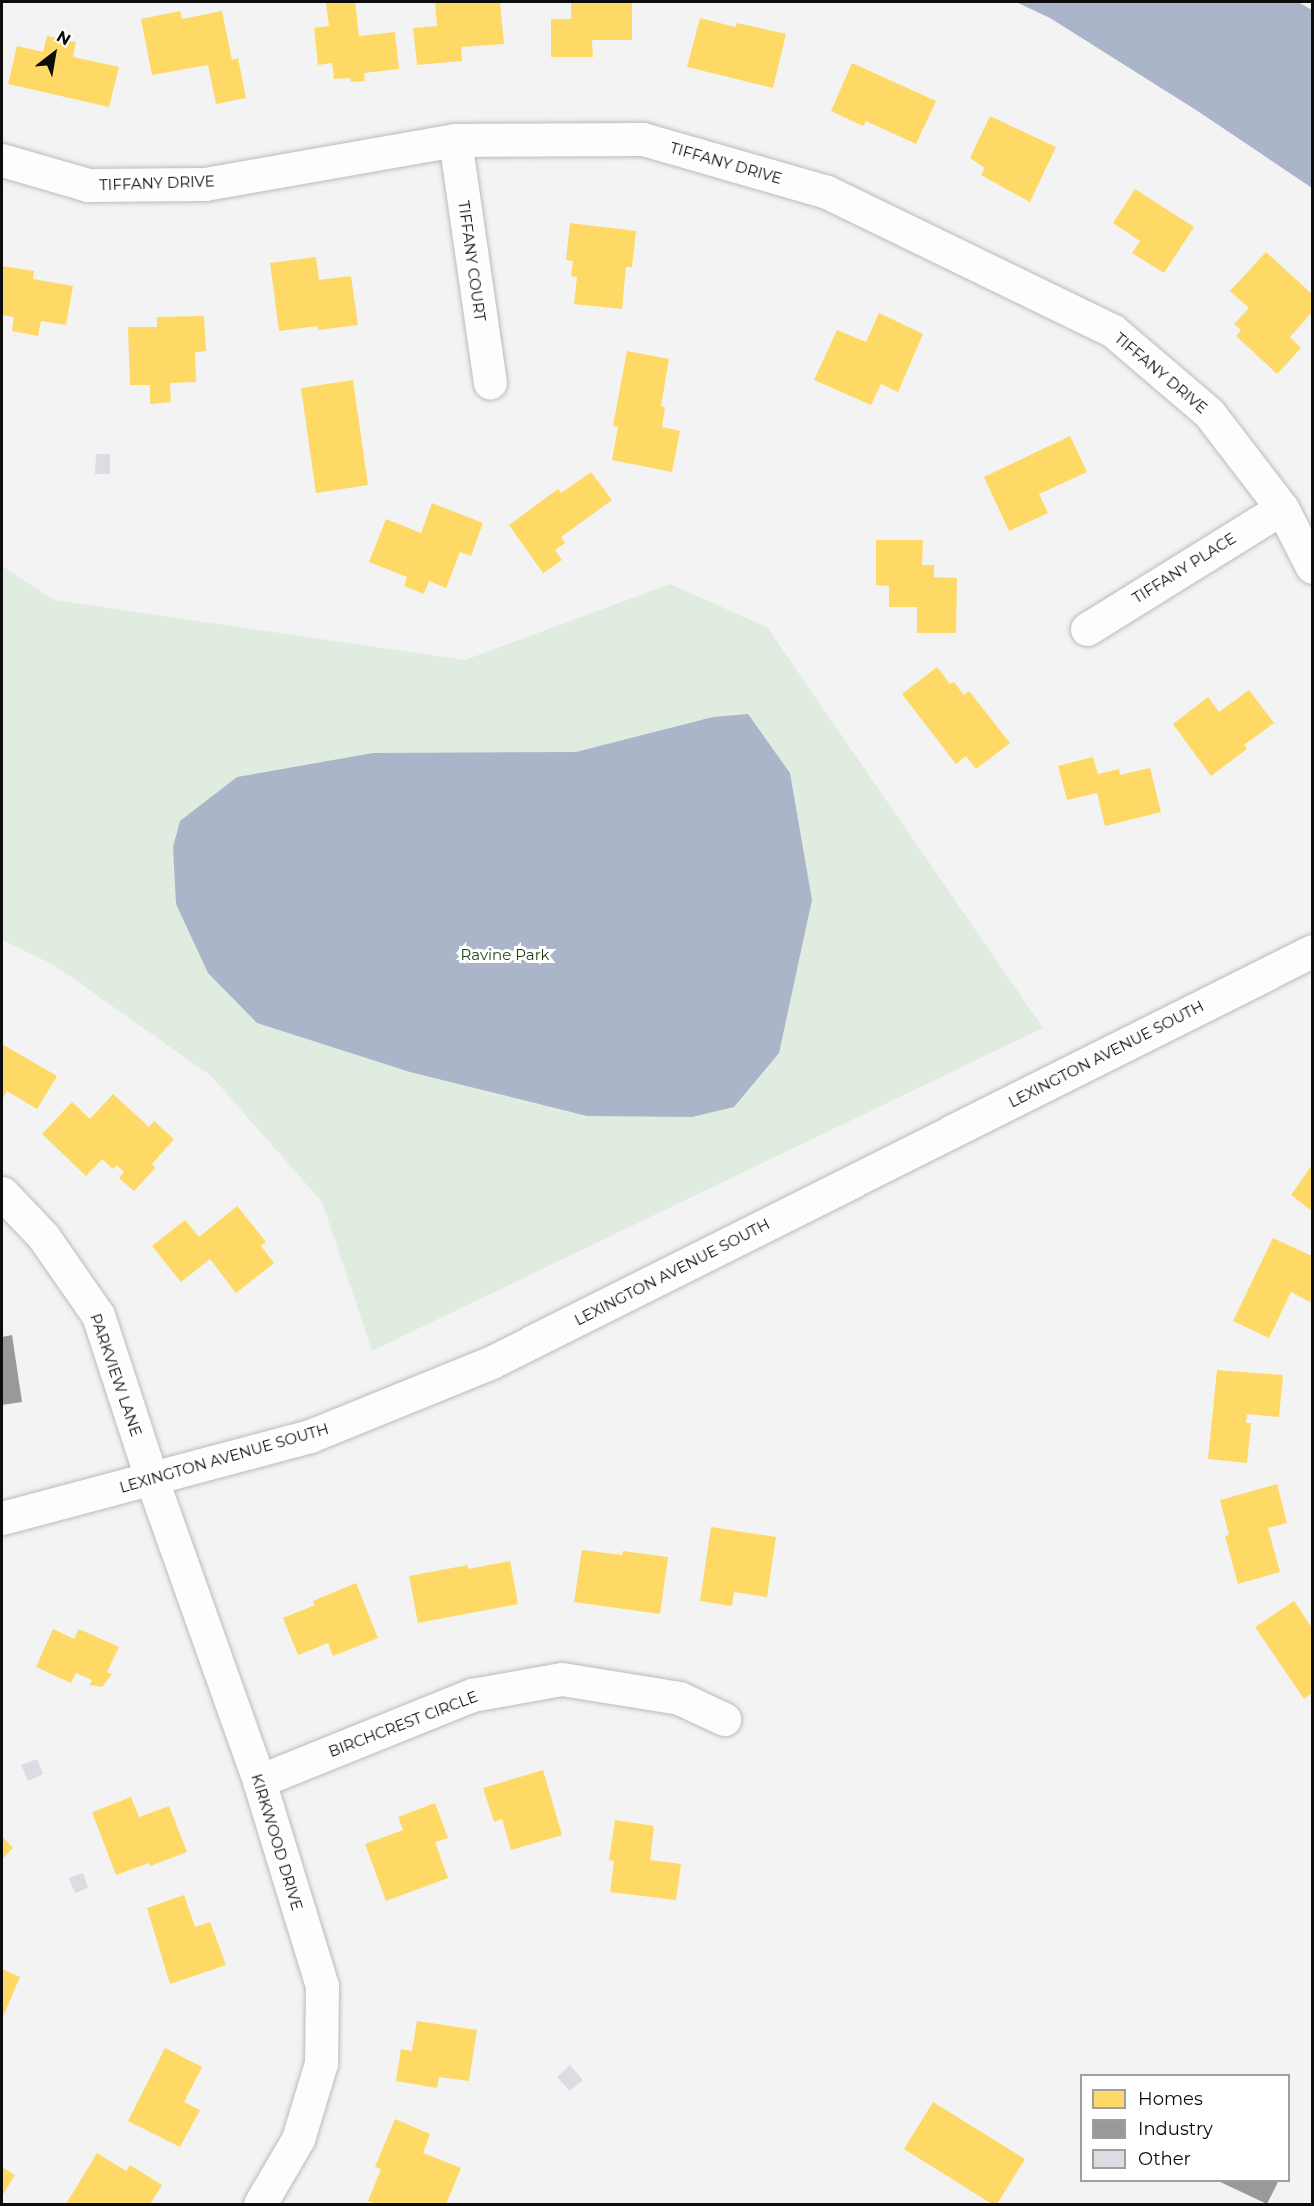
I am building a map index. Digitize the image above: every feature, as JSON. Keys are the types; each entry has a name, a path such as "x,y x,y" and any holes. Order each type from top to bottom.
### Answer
{"street":[{"name":"TIFFANY DRIVE","path":"2,160 88,185 204,184 455,140 643,139 827,192 1113,331 1209,413 1282,508 1312,567"},
{"name":"TIFFANY COURT","path":"455,140 490,382"},
{"name":"TIFFANY PLACE","path":"1087,629 1282,508"},
{"name":"LEXINGTON AVENUE SOUTH","path":"2,1518 152,1480 310,1436 492,1362 1312,951"},
{"name":"PARKVIEW LANE","path":"2,1193 43,1236 98,1315 152,1480"},
{"name":"KIRKWOOD DRIVE","path":"152,1480 259,1781 322,1986 321,2063 298,2139 260,2205"},
{"name":"BIRCHCREST CIRCLE","path":"259,1781 472,1695 562,1679 679,1698 724,1719"}],"green space":[{"name":"Ravine Park","path":"2,566 54,600 465,660 670,584 767,627 1043,1028 372,1351 322,1202 211,1076 54,965 2,940"}],"water":[{"path":"1016,2 1298,2 1312,10 1312,188 1196,110 1050,18"},
{"path":"748,714 790,773 812,900 779,1053 734,1107 692,1117 587,1116 410,1072 257,1023 208,973 176,904 173,847 180,821 237,777 373,753 576,752 713,717"}],"building: Homes":[{"path":"355,2 359,36 395,32 399,69 364,73 365,81 351,82 350,78 334,79 332,63 318,65 314,28 329,26 326,3"},
{"path":"435,2 500,2 504,44 461,47 462,61 417,65 413,28 437,26"},
{"path":"571,2 632,2 632,40 592,40 593,57 551,57 551,19 571,19"},
{"path":"180,11 182,19 222,11 232,60 238,58 246,98 216,104 208,65 152,75 141,19"},
{"path":"700,18 735,27 737,23 786,34 773,88 687,67"},
{"path":"47,36 76,42 73,57 119,67 109,107 8,84 17,46 43,52"},
{"path":"852,63 936,101 916,144 866,121 863,126 831,111"},
{"path":"990,116 1056,147 1030,202 981,175 985,168 970,158"},
{"path":"1135,189 1194,227 1164,273 1132,253 1140,241 1113,223"},
{"path":"570,223 636,231 632,267 626,267 622,309 574,304 577,277 571,276 573,261 566,260"},
{"path":"1266,252 1312,294 1312,312 1290,337 1301,348 1277,374 1236,336 1241,330 1234,324 1249,308 1230,291"},
{"path":"316,257 319,280 351,276 358,325 318,330 318,326 279,331 270,263"},
{"path":"2,266 34,271 33,279 73,286 66,325 41,321 38,336 12,331 14,317 2,315"},
{"path":"879,313 923,334 898,392 881,384 871,405 814,380 837,330 866,342"},
{"path":"204,316 206,351 195,352 196,382 170,383 171,402 150,404 150,385 130,385 128,327 157,327 157,317"},
{"path":"627,351 669,359 661,406 665,407 662,427 680,431 672,472 612,460 618,427 613,426"},
{"path":"353,380 368,485 316,493 301,388"},
{"path":"1070,436 1087,472 1039,494 1048,513 1009,531 984,477"},
{"path":"591,472 612,500 561,537 565,543 555,550 562,560 543,573 509,525 558,489 561,493"},
{"path":"432,503 483,523 471,556 460,552 446,588 429,581 424,594 404,586 407,577 369,562 386,519 421,533"},
{"path":"876,540 923,540 922,565 934,565 934,577 957,578 956,633 917,633 917,607 889,607 889,586 876,585"},
{"path":"937,667 950,684 954,682 964,695 969,691 1010,743 976,769 966,756 956,764 902,694"},
{"path":"1249,690 1274,723 1244,745 1247,749 1211,776 1173,724 1208,697 1219,712"},
{"path":"1093,757 1098,774 1119,769 1120,775 1150,768 1161,812 1105,826 1097,793 1067,800 1058,766"},
{"path":"2,1044 57,1076 37,1109 7,1091 2,1100"},
{"path":"113,1094 149,1127 154,1121 174,1139 152,1164 155,1168 134,1191 119,1178 124,1172 117,1165 113,1169 102,1159 86,1176 42,1134 72,1102 90,1119"},
{"path":"1312,1165 1312,1211 1291,1195"},
{"path":"237,1206 266,1242 261,1246 274,1263 236,1293 210,1259 181,1282 152,1246 185,1220 199,1237"},
{"path":"1273,1238 1312,1256 1312,1297 1310,1302 1291,1292 1269,1338 1233,1321"},
{"path":"1217,1370 1283,1375 1279,1417 1247,1414 1246,1423 1251,1423 1247,1463 1208,1459"},
{"path":"1277,1484 1287,1523 1268,1528 1280,1572 1238,1584 1225,1536 1229,1535 1220,1500"},
{"path":"711,1527 776,1537 767,1597 734,1592 732,1606 700,1601"},
{"path":"582,1550 622,1555 623,1551 668,1557 660,1614 574,1602"},
{"path":"510,1561 518,1604 418,1623 409,1576 468,1565 468,1569"},
{"path":"356,1583 378,1638 333,1656 328,1643 298,1655 283,1618 315,1605 313,1601"},
{"path":"1294,1601 1312,1628 1312,1693 1304,1699 1255,1627"},
{"path":"53,1629 74,1639 79,1629 119,1647 107,1672 112,1674 102,1687 90,1685 92,1680 76,1673 71,1683 36,1667"},
{"path":"543,1770 562,1835 511,1850 502,1819 494,1822 483,1788"},
{"path":"131,1797 139,1817 169,1806 187,1852 150,1866 149,1863 116,1875 92,1812"},
{"path":"435,1803 448,1838 435,1842 448,1878 386,1901 365,1844 403,1830 398,1817"},
{"path":"615,1820 654,1826 650,1860 681,1864 676,1900 610,1892 614,1861 609,1860"},
{"path":"2,1836 13,1848 2,1859"},
{"path":"184,1895 195,1927 210,1922 226,1965 170,1984 147,1908"},
{"path":"2,1969 20,1977 2,2019"},
{"path":"417,2021 477,2030 469,2081 439,2077 437,2088 396,2081 401,2049 412,2051"},
{"path":"165,2048 202,2067 184,2102 200,2110 180,2147 128,2121"},
{"path":"933,2102 1025,2159 997,2204 992,2204 904,2149"},
{"path":"395,2119 430,2134 423,2153 461,2168 446,2204 376,2204 368,2201 381,2169 375,2167"},
{"path":"97,2153 126,2171 130,2165 162,2185 150,2204 66,2204"},
{"path":"2,2167 15,2175 2,2196"}],"building: Industry":[{"path":"12,1335 22,1402 2,1405 2,1337"},
{"path":"1220,2182 1278,2182 1267,2204"}],"building: Other":[{"path":"96,454 110,454 110,474 95,474"},
{"path":"37,1759 43,1774 28,1781 21,1765"},
{"path":"83,1873 88,1888 75,1893 69,1878"},
{"path":"570,2065 583,2080 570,2091 557,2077"}]}
